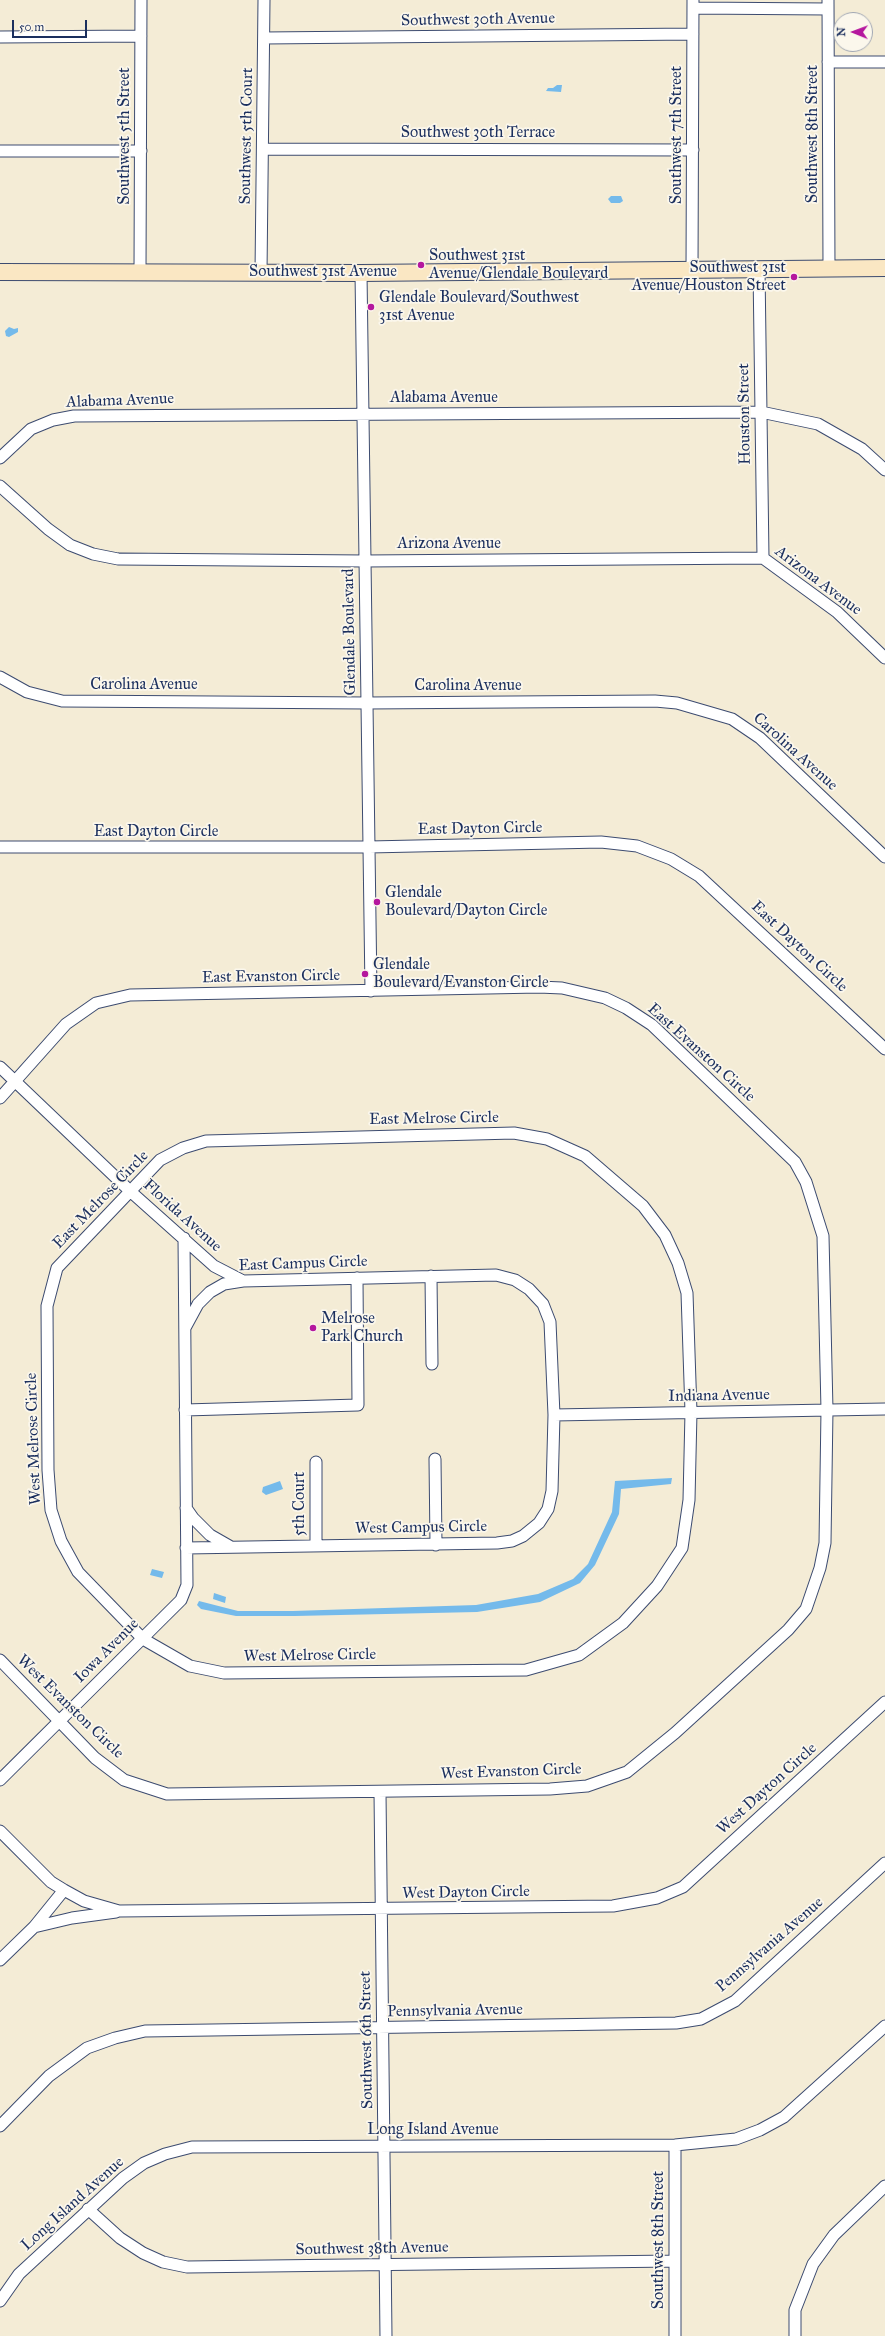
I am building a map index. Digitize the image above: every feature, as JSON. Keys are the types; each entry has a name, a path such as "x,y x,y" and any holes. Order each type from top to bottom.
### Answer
{"main road":[{"name":"Southwest 31st Avenue","path":"0,272 140,271 361,273 885,268"}],"street":[{"name":"Southwest 5th Street","path":"140,271 141,0"},
{"name":"Southwest 5th Court","path":"261,273 264,0"},
{"path":"693,4 828,4"},
{"name":"Southwest 7th Street","path":"692,270 693,4"},
{"name":"Southwest 8th Street","path":"828,4 829,268"},
{"name":"Southwest 30th Avenue","path":"264,38 693,34"},
{"path":"0,37 141,36"},
{"path":"828,62 885,62"},
{"name":"Southwest 30th Terrace","path":"263,149 693,150"},
{"path":"0,151 140,151"},
{"name":"Houston Street","path":"759,269 764,558"},
{"name":"Glendale Boulevard","path":"361,273 371,991"},
{"name":"Alabama Avenue","path":"0,458 31,429 53,420 74,416 761,412 818,424 862,449 885,470"},
{"name":"Arizona Avenue","path":"0,486 48,529 70,545 93,554 118,559 365,560 764,558 837,612 885,658"},
{"name":"Carolina Avenue","path":"0,677 27,692 62,701 367,703 655,701 705,710 732,719 760,738 885,857"},
{"name":"East Dayton Circle","path":"0,847 14,849 369,847 601,842 637,846 671,859 699,876 885,1049"},
{"name":"East Evanston Circle","path":"0,1098 16,1082 66,1024 96,1004 130,995 562,988 606,998 626,1008 652,1025 795,1162 806,1182 823,1236 827,1410"},
{"name":"Florida Avenue","path":"0,1067 130,1191 214,1266 243,1281"},
{"name":"East Melrose Circle","path":"50,1289 57,1268 160,1160 183,1148 206,1141 514,1133 547,1139 585,1156 643,1206 665,1235 678,1263 687,1293 691,1412"},
{"path":"184,1238 186,1548"},
{"path":"431,1276 432,1364"},
{"name":"East Campus Circle","path":"184,1328 197,1306 210,1292 224,1284 243,1281 431,1276 503,1277 515,1280 529,1289 543,1304 550,1322 554,1415"},
{"path":"185,1410 358,1405 357,1278"},
{"name":"West Melrose Circle","path":"50,1289 47,1306 48,1470 51,1510 61,1541 78,1572 143,1639 190,1666 224,1673 526,1670 579,1656 623,1623 657,1586 682,1548 689,1500 691,1412"},
{"name":"Indiana Avenue","path":"554,1415 885,1409"},
{"name":"West Evanston Circle","path":"0,1660 58,1722 95,1758 124,1780 167,1794 550,1789 587,1786 627,1772 675,1733 788,1630 806,1609 820,1568 825,1543 827,1410"},
{"name":"West Campus Circle","path":"186,1548 436,1545 497,1543 512,1541 523,1536 539,1523 548,1509 552,1491 554,1415"},
{"path":"435,1459 436,1545"},
{"name":"5th Court","path":"316,1462 316,1546"},
{"path":"186,1508 193,1518 210,1535 231,1547"},
{"name":"Iowa Avenue","path":"0,1780 181,1600 187,1585 186,1548"},
{"name":"West Dayton Circle","path":"0,1831 51,1882 84,1901 119,1911 381,1910 613,1906 657,1898 683,1887 885,1702"},
{"name":"Southwest 6th Street","path":"380,1792 386,2336"},
{"name":"Pennsylvania Avenue","path":"0,2126 49,2076 87,2048 114,2038 145,2031 676,2024 701,2019 734,2001 885,1863"},
{"path":"0,1960 34,1927 64,1890"},
{"path":"34,1927 72,1918 119,1911"},
{"name":"Long Island Avenue","path":"0,2300 19,2274 123,2178 144,2163 165,2154 192,2148 675,2145 736,2139 760,2130 784,2117 885,2026"},
{"name":"Southwest 8th Street","path":"675,2145 675,2336"},
{"path":"795,2336 795,2310 812,2264 834,2235 885,2186"},
{"name":"Southwest 38th Avenue","path":"88,2209 120,2238 143,2253 163,2262 187,2267 674,2261"}],"water":[{"path":"557,85 562,85 561,92 546,91 548,88 553,88"},
{"path":"611,196 621,196 623,201 620,203 611,203 608,199"},
{"path":"9,327 14,329 18,328 18,332 9,337 6,336 5,331"},
{"path":"672,1478 671,1484 621,1489 619,1514 595,1565 580,1583 540,1602 477,1612 295,1616 236,1616 201,1609 197,1605 199,1601 238,1611 293,1611 476,1605 538,1594 573,1579 588,1564 612,1512 615,1481"},
{"path":"280,1481 283,1489 266,1495 262,1492 263,1487"},
{"path":"152,1569 164,1572 162,1578 150,1575"},
{"path":"214,1593 226,1597 225,1603 213,1599"}],"place":[{"name":"Southwest 31st Avenue/Glendale Boulevard","path":"421,265"},
{"name":"Southwest 31st Avenue/Houston Street","path":"794,277"},
{"name":"Glendale Boulevard/Southwest 31st Avenue","path":"371,307"},
{"name":"Glendale Boulevard/Dayton Circle","path":"377,902"},
{"name":"Glendale Boulevard/Evanston Circle","path":"365,974"},
{"name":"Melrose Park Church","path":"313,1328"}]}
